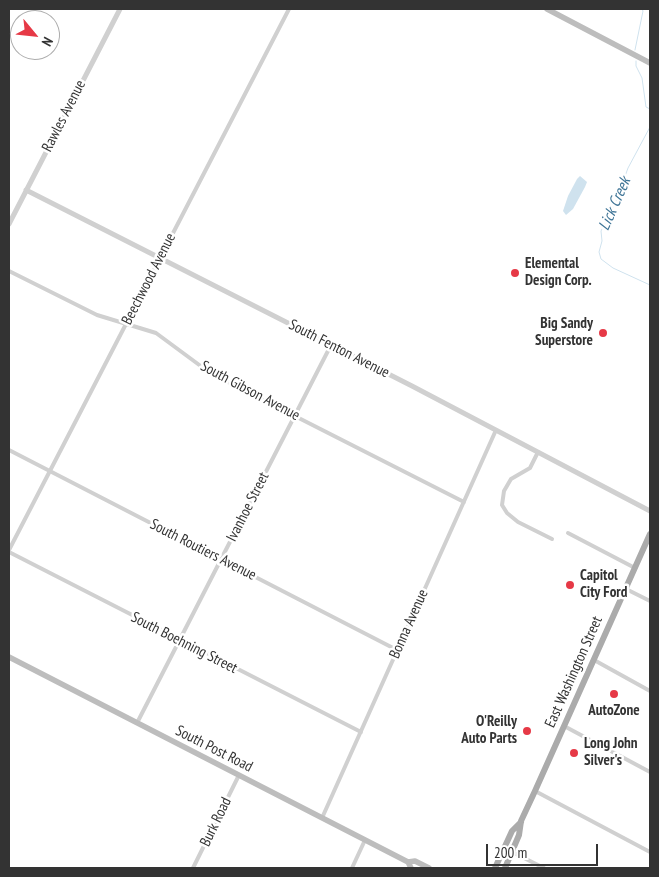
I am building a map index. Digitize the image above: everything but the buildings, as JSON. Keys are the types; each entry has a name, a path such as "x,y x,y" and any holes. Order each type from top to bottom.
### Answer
{"main road":[{"path":"547,9 650,63"},
{"name":"East Washington Street","path":"504,868 519,835 522,821 535,790 650,534"},
{"name":"South Post Road","path":"9,658 408,862 415,861 429,868"},
{"name":"East Washington Street","path":"495,868 512,831 522,821"},
{"path":"408,862 411,868"}],"street":[{"name":"Rawles Avenue","path":"9,224 120,9"},
{"name":"Beechwood Avenue","path":"9,551 289,9"},
{"name":"South Fenton Avenue","path":"26,190 331,345 650,511"},
{"name":"South Gibson Avenue","path":"9,270 96,315 148,330 161,336 217,377 464,502"},
{"name":"Ivanhoe Street","path":"136,723 331,345"},
{"name":"Bonna Avenue","path":"322,818 496,430"},
{"name":"South Routiers Avenue","path":"9,450 398,650"},
{"path":"538,452 530,468 511,479 504,491 502,505 507,513 518,522 552,539"},
{"path":"568,533 635,568"},
{"name":"South Boehning Street","path":"9,551 361,732"},
{"path":"626,588 650,602"},
{"path":"594,660 650,691"},
{"path":"564,726 650,772"},
{"name":"Burk Road","path":"193,868 239,776"},
{"path":"535,790 650,852"},
{"path":"352,868 365,840"},
{"path":"512,852 544,868"}],"water":[{"path":"580,176 587,182 573,209 566,215 563,211 568,196"}],"waterway":[{"name":"Lick Creek","path":"635,50 642,9"},
{"name":"Lick Creek","path":"636,61 636,66 642,78 646,107 650,109"},
{"name":"Lick Creek","path":"650,127 628,168 616,201 601,231 602,241 599,252 601,259 613,268 650,285"}],"place":[{"name":"Elemental Design Corp.","path":"515,273"},
{"name":"Big Sandy Superstore","path":"603,333"},
{"name":"Capitol City Ford","path":"570,585"},
{"name":"AutoZone","path":"614,694"},
{"name":"O'Reilly Auto Parts","path":"527,731"},
{"name":"Long John Silver's","path":"574,753"}]}
